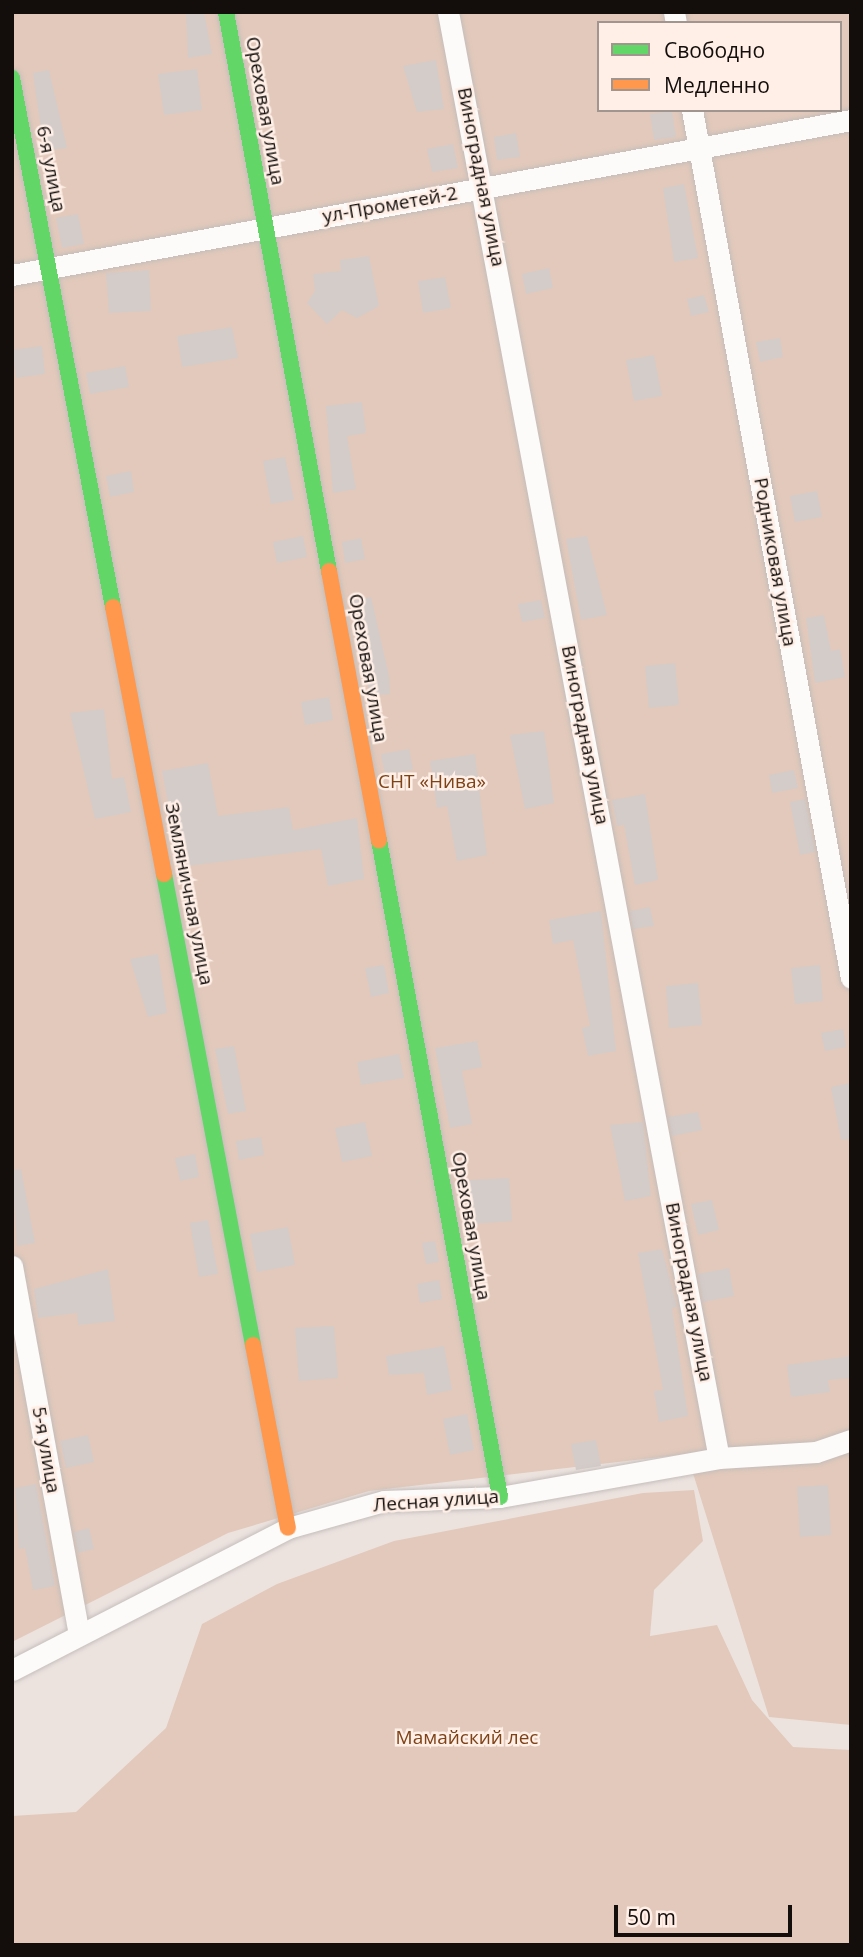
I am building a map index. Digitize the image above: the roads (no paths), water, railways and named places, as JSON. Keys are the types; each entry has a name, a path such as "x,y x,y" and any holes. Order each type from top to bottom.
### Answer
{"street":[{"name":"Ореховая улица","path":"226,12 500,1497"},
{"name":"Виноградная улица","path":"449,12 484,188 719,1458"},
{"name":"6-я улица","path":"12,78 48,268"},
{"name":"Родниковая улица","path":"692,112 851,978"},
{"name":"ул-Прометей-2","path":"12,275 851,120"},
{"name":"Земляничная улица","path":"48,268 288,1528"},
{"name":"5-я улица","path":"12,1266 79,1633"},
{"name":"Лесная улица","path":"12,1670 79,1633 288,1528 384,1501 500,1497 719,1458 816,1452 851,1440"}],"park label":[{"name":"СНТ «Нива»","path":"432,782"},
{"name":"Мамайский лес","path":"467,1738"}]}
